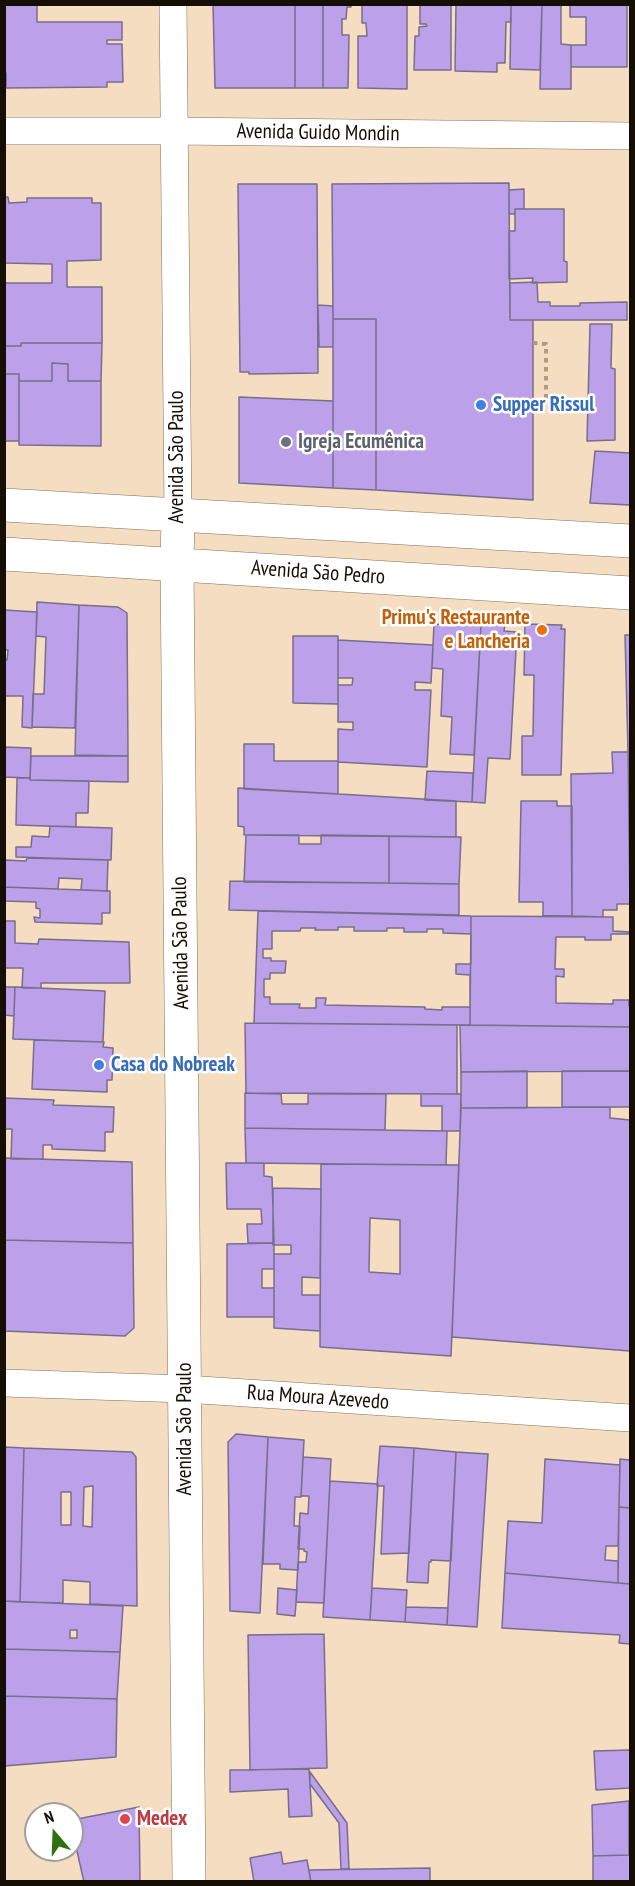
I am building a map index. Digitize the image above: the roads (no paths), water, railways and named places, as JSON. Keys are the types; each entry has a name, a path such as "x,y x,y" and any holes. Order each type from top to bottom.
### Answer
{"street":[{"name":"Avenida São Paulo","path":"173,4 189,1881"},
{"name":"Avenida Guido Mondin","path":"4,131 630,136"},
{"path":"4,505 630,541"},
{"name":"Avenida São Pedro","path":"4,554 630,593"},
{"name":"Rua Moura Azevedo","path":"4,1383 185,1389 630,1418"}],"place":[{"name":"Supper Rissul","path":"481,405"},
{"name":"Igreja Ecumênica","path":"286,442"},
{"name":"Primu's Restaurante e Lancheria","path":"542,630"},
{"name":"Casa do Nobreak","path":"99,1065"},
{"name":"Medex","path":"125,1819"}]}
